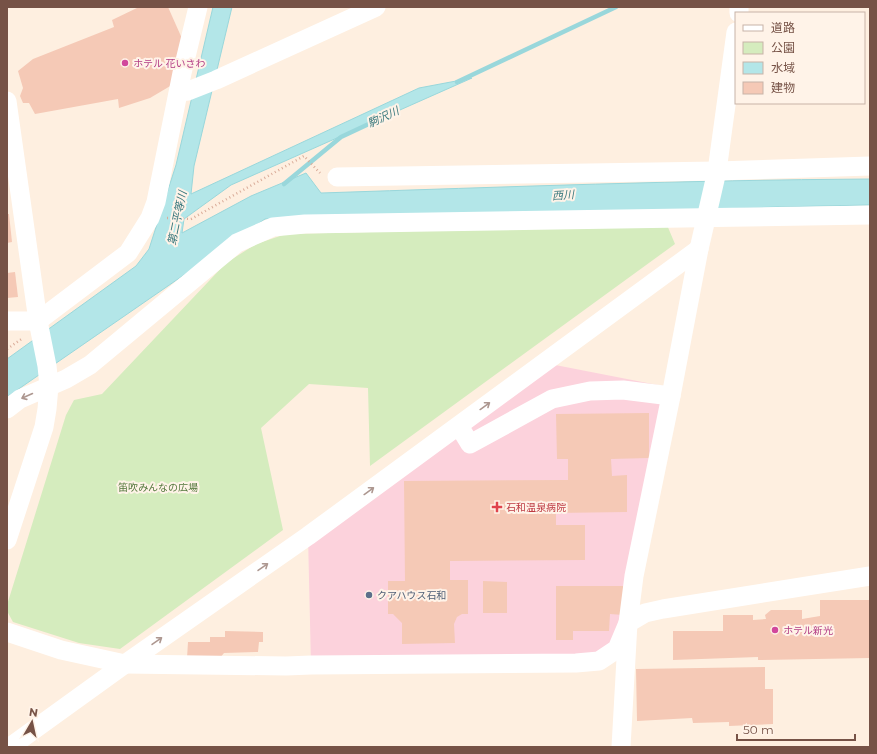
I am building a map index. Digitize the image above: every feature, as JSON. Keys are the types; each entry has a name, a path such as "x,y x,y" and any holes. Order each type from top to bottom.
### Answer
{"street":[{"path":"39,327 128,253 150,218 156,202 183,92 198,7"},
{"path":"183,92 216,80 376,7"},
{"path":"621,747 628,623 634,576 699,249 716,176 735,39"},
{"path":"7,101 39,327 47,366 49,386 44,427 7,540"},
{"path":"337,177 716,176 870,166"},
{"path":"7,409 20,399 66,379 90,365 237,242 273,227 305,224 708,215 870,216"},
{"path":"10,747 125,664 308,536 699,249"},
{"path":"7,321 39,327"},
{"path":"458,426 470,444 552,399 590,391 623,390 671,396"},
{"path":"7,632 61,650 125,664 286,666 576,663 599,661 616,650 628,623 645,613 870,576"}],"path":[{"path":"161,218 191,219 304,156 317,170"}],"shaded area":[{"path":"545,363 673,388 628,623 599,661 311,665 308,536"}],"green space":[{"name":"笛吹みんなの広場","path":"667,225 675,244 370,466 368,388 309,384 261,428 283,530 120,649 79,643 13,622 7,611 7,605 66,415 74,400 102,394 226,263 256,244 286,234"}],"water":[{"path":"213,7 232,7 194,166 191,194 419,88 472,78 231,185 184,219 182,233 251,196 306,173 321,193 664,182 870,179 870,205 487,217 265,219 7,397 7,359 136,266 149,249 176,165"}],"building":[{"path":"139,7 168,7 184,43 177,82 150,98 119,108 118,99 35,114 29,103 23,103 20,96 23,88 18,71 33,59 114,27 112,20"},
{"path":"7,214 9,214 12,242 7,243"},
{"path":"15,272 18,297 7,298 7,273"},
{"path":"649,413 649,458 611,459 612,476 627,475 627,512 556,513 556,525 585,525 585,560 450,561 450,580 468,580 468,614 462,614 457,617 454,624 455,643 402,644 402,623 393,614 388,614 388,581 405,581 404,481 568,480 568,459 557,459 556,414"},
{"path":"483,581 507,582 507,613 483,613"},
{"path":"556,586 623,586 623,615 610,614 609,631 573,631 573,640 556,640"},
{"path":"820,600 870,600 870,658 758,660 758,657 673,660 673,631 723,631 723,615 753,615 753,620 766,619 765,615 771,610 802,610 802,619 820,616"},
{"path":"225,631 263,632 263,642 259,642 258,652 224,653 219,659 187,658 188,642 210,642 210,637 225,637"},
{"path":"765,667 765,689 773,689 773,724 729,726 729,722 693,723 692,718 637,721 636,669"}],"waterway":[{"name":"駒沢川","path":"457,82 616,7"},
{"name":"駒沢川","path":"284,184 341,137 373,122"}],"place":[{"name":"ホテル 花いさわ","path":"125,63"},
{"name":"石和温泉病院","path":"497,507"},
{"name":"クアハウス石和","path":"369,595"},
{"name":"ホテル新光","path":"775,630"}],"water label":[{"name":"西川","path":"563,195"},
{"name":"第二平等川","path":"177,218"}]}
